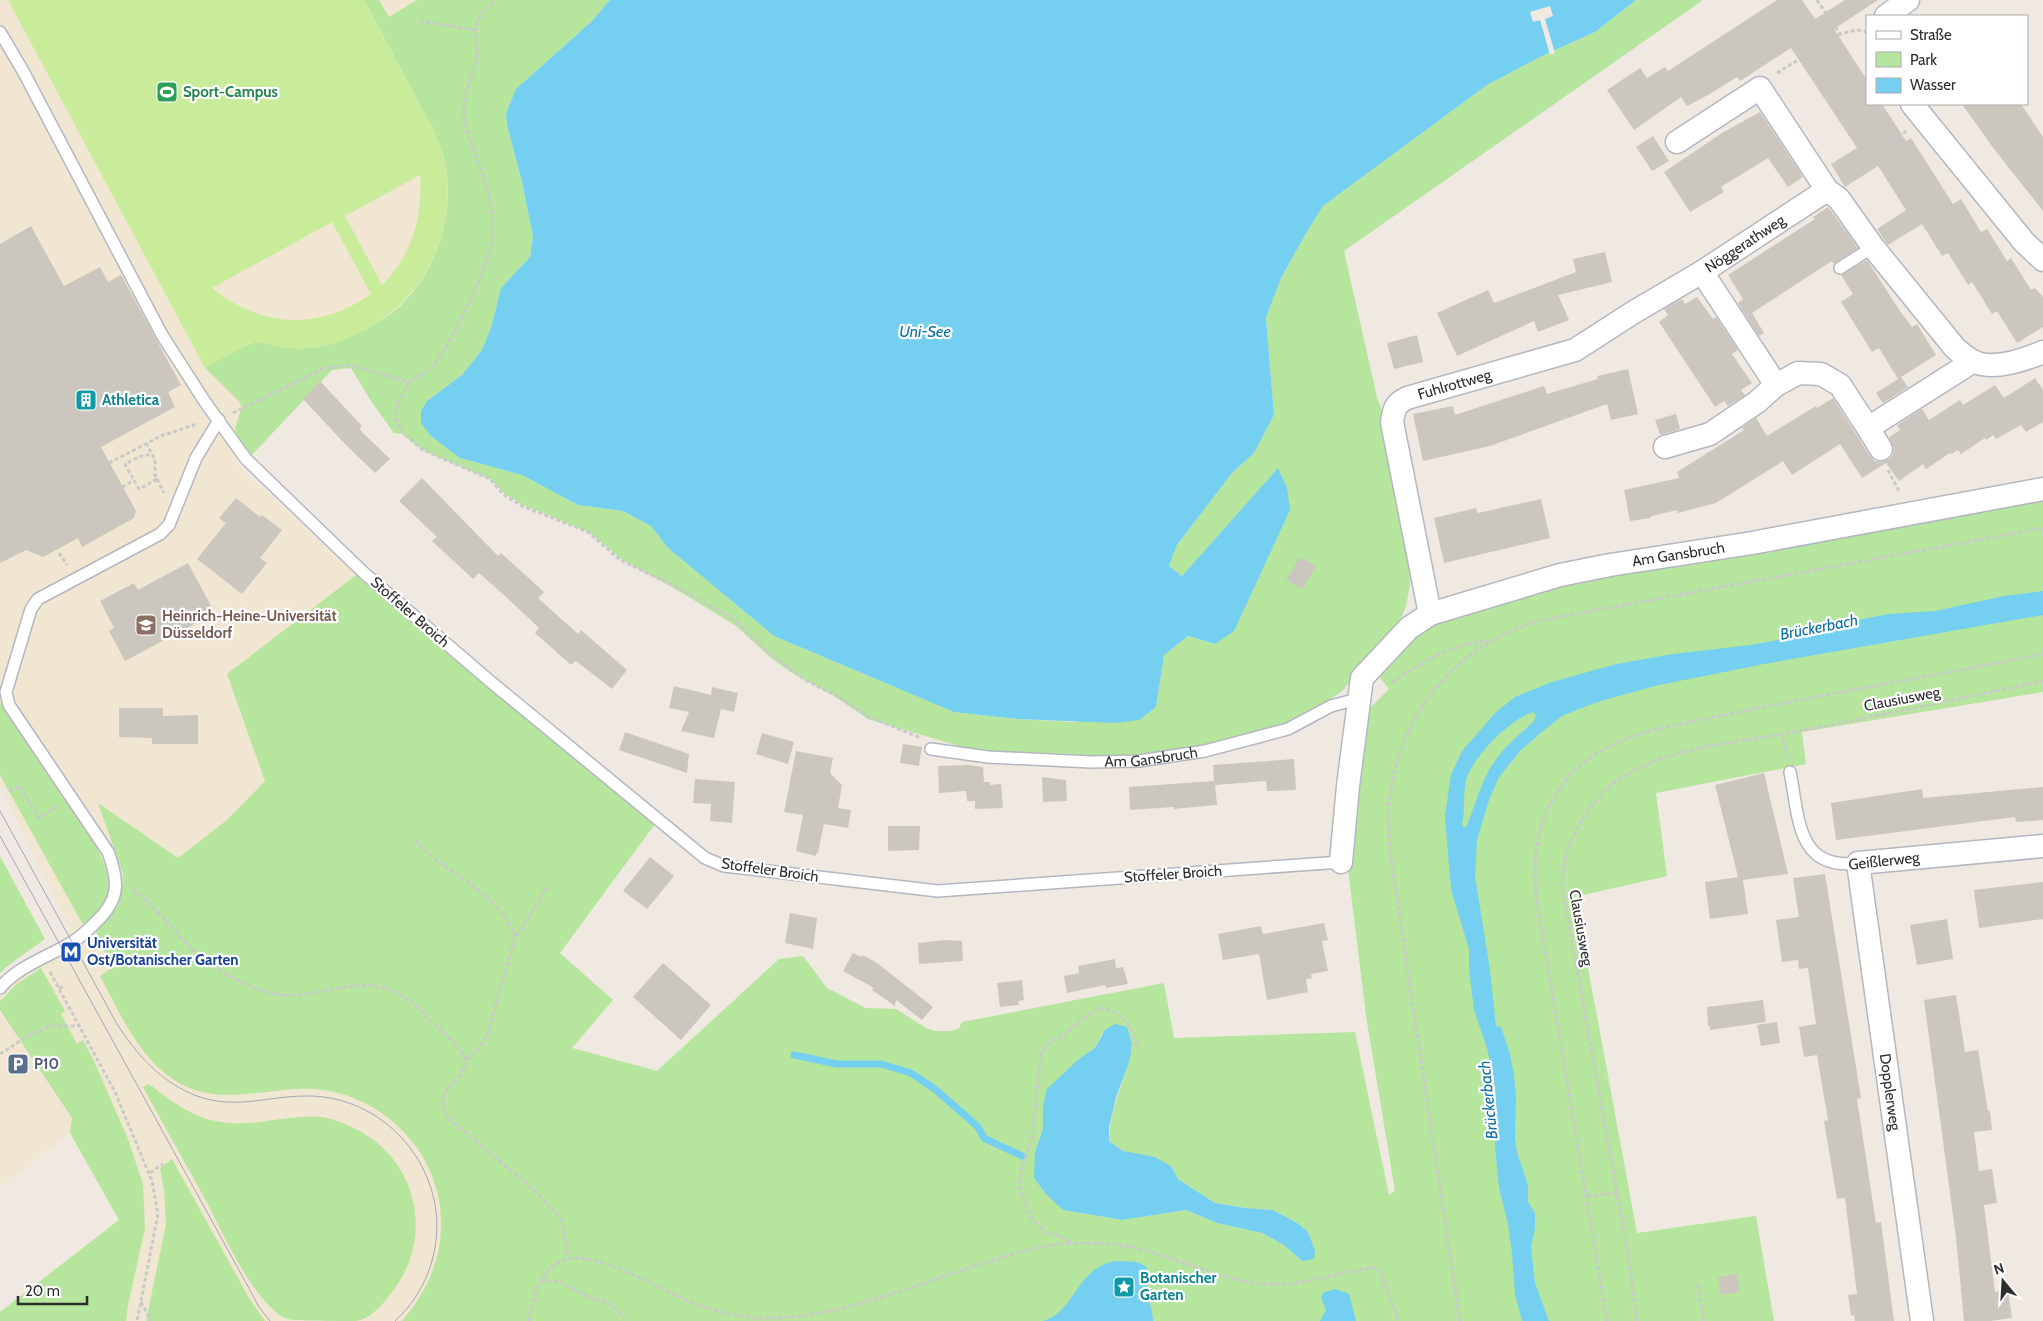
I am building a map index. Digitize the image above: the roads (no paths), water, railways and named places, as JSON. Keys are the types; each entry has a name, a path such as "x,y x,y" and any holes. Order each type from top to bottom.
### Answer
{"street":[{"path":"1887,15 1908,0"},
{"path":"1677,142 1760,88 1825,188 1839,199 1873,247 1956,348 1972,362 2003,365 2043,352"},
{"path":"1918,112 2024,242 2043,260"},
{"name":"Nöggerathweg","path":"1776,385 1702,272 1825,188"},
{"name":"Fuhlrottweg","path":"1430,614 1392,422 1394,409 1398,402 1406,398 1575,350 1634,312 1702,272"},
{"path":"1868,428 1972,362"},
{"path":"1664,447 1710,434 1757,402 1776,385 1798,373 1821,374 1840,385 1881,449"},
{"name":"Am Gansbruch","path":"1341,862 1348,786 1361,698 1362,678 1409,628 1430,614 1560,575 2043,489"},
{"name":"Geißlerweg","path":"1858,863 2043,846"},
{"name":"Dopplerweg","path":"1858,863 1922,1321"}],"lane":[{"name":"Stoffeler Broich","path":"0,32 162,335 246,459 364,573 490,682 705,858 724,866 938,891 1341,862"},
{"path":"1840,268 1873,247"},
{"path":"0,988 16,974 73,942 100,918 112,904 116,895 115,870 108,852 9,705 6,692 31,609 38,599 160,534 169,525 196,458 219,420"},
{"name":"Am Gansbruch","path":"932,749 988,757 1092,762 1139,761 1205,751 1288,729 1331,706 1361,698"},
{"name":"Geißlerweg","path":"1790,772 1804,838 1815,855 1841,865 1858,863"}],"water":[{"name":"Uni-See","path":"610,0 1636,0 1595,32 1542,56 1487,85 1323,206 1281,278 1266,318 1274,415 1254,453 1232,473 1177,545 1169,566 1182,576 1278,468 1287,488 1290,510 1234,631 1215,644 1188,636 1164,655 1156,707 1139,720 1115,723 1017,719 954,712 774,636 668,548 651,526 623,511 578,505 522,475 460,458 431,436 421,423 421,411 427,401 462,375 482,350 491,328 501,288 530,257 533,237 522,182 507,125 506,113 516,89 592,21"},
{"path":"2043,591 2043,615 1764,664 1659,685 1604,700 1562,716 1521,750 1499,777 1489,800 1477,840 1475,876 1490,970 1496,1026 1501,1027 1510,1054 1514,1075 1517,1152 1528,1185 1528,1202 1535,1213 1535,1229 1531,1246 1535,1283 1549,1321 1522,1321 1515,1294 1508,1224 1499,1188 1495,1147 1496,1093 1493,1074 1487,1048 1474,1010 1469,968 1469,949 1452,893 1450,879 1445,816 1451,775 1462,751 1496,712 1515,697 1552,682 1616,664 1673,654 1751,645 1814,633 1848,622 1889,614 1935,611 2004,596","holes":["1533,712 1536,715 1534,721 1506,747 1492,765 1483,782 1466,827 1463,827 1464,795 1467,777 1471,768 1486,748 1504,730 1524,716"]},
{"path":"1115,1024 1127,1027 1132,1044 1130,1059 1116,1098 1109,1128 1109,1141 1123,1151 1155,1157 1172,1167 1178,1179 1215,1203 1273,1210 1299,1224 1308,1232 1315,1251 1314,1259 1302,1261 1284,1245 1262,1233 1217,1223 1186,1210 1122,1220 1063,1210 1046,1194 1034,1178 1035,1152 1043,1129 1043,1105 1047,1089 1079,1059 1095,1048 1105,1030"},
{"path":"1117,1261 1137,1262 1148,1270 1149,1277 1146,1290 1153,1321 1043,1321 1054,1316 1063,1308 1092,1272 1103,1265"},
{"path":"1336,1289 1349,1294 1356,1321 1320,1321 1326,1310 1321,1297 1324,1292"}],"waterway":[{"path":"794,1055 837,1064 881,1064 911,1073 936,1090 978,1127 984,1138 1022,1156"}],"tram line":[{"path":"0,811 117,1024 151,1067 173,1084 197,1096 211,1100 238,1102 306,1096 330,1098 353,1105 374,1115 393,1129 409,1146 422,1166 431,1188 436,1211 436,1242 429,1271 422,1285 415,1298 395,1321"},
{"path":"0,836 259,1307 270,1321"}],"place":[{"name":"Sport-Campus","path":"167,92"},
{"name":"Athletica","path":"86,400"},
{"name":"Heinrich-Heine-Universität Düsseldorf","path":"146,625"},
{"name":"Universität Ost/Botanischer Garten","path":"71,952"},
{"name":"P10","path":"18,1064"},
{"name":"Botanischer Garten","path":"1124,1287"}],"water label":[{"name":"Brückerbach","path":"1819,627"},
{"name":"Brückerbach","path":"1488,1100"}]}
